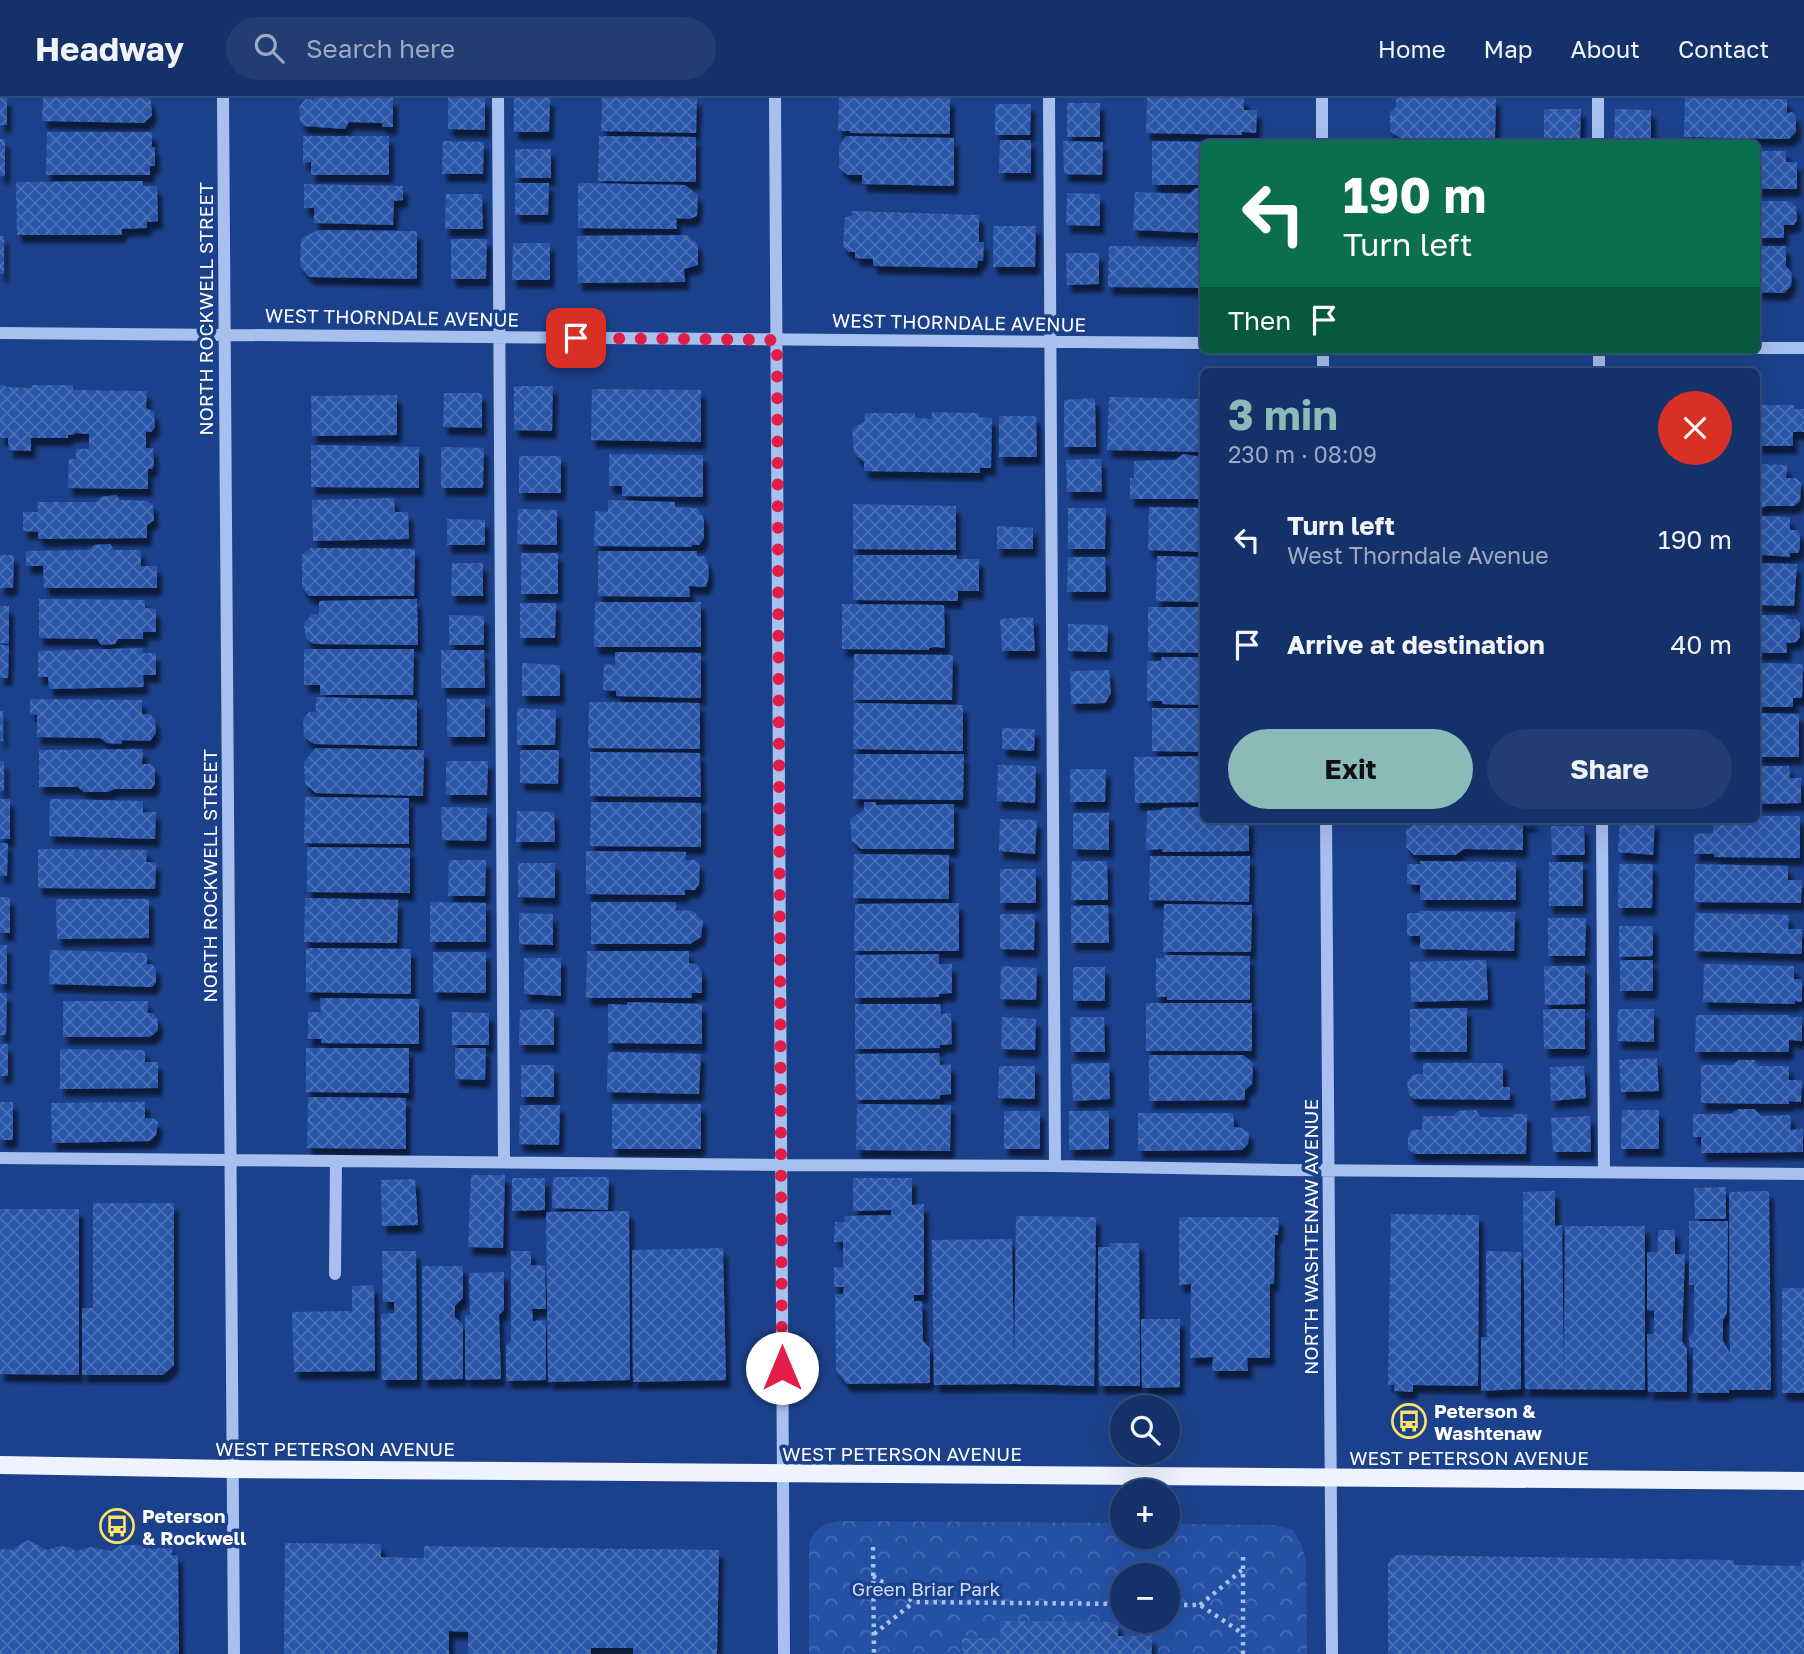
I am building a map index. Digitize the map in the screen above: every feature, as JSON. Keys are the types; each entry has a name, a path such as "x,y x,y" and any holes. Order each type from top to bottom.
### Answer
{"main road":[{"name":"WEST PETERSON AVENUE","path":"0,1465 1804,1481"}],"street":[{"name":"NORTH ROCKWELL STREET","path":"223,98 234,1654"},
{"path":"498,98 504,1162"},
{"path":"775,98 784,1654"},
{"path":"1049,98 1055,1166"},
{"path":"1322,98 1322,140"},
{"path":"1598,98 1598,140"},
{"name":"WEST THORNDALE AVENUE","path":"0,333 1200,343"},
{"path":"1760,348 1804,348"},
{"name":"NORTH WASHTENAW AVENUE","path":"1326,823 1332,1654"},
{"path":"1602,823 1604,1172"},
{"path":"0,1158 1804,1174"},
{"path":"335,1274 336,1161"}],"path":[{"path":"873,1547 874,1654"},
{"path":"1242,1654 1243,1552"},
{"path":"1200,1605 1243,1570"},
{"path":"873,1576 914,1602 1110,1604"},
{"path":"874,1634 914,1602"},
{"path":"1180,1605 1200,1605 1242,1633"}],"green space":[{"name":"Green Briar Park","path":"838,1521 1110,1523 1110,1549 1180,1549 1180,1524 1275,1525 1293,1530 1302,1546 1306,1561 1307,1654 809,1654 809,1543 817,1530"}],"building":[{"path":"0,98 7,98 7,125 0,125"},
{"path":"43,98 148,98 151,101 152,115 144,123 42,121"},
{"path":"393,98 393,127 382,127 382,123 349,122 345,129 304,126 300,121 299,107 306,99"},
{"path":"448,98 485,98 485,130 448,129"},
{"path":"514,98 550,98 549,132 514,132"},
{"path":"602,98 697,98 696,133 601,131"},
{"path":"839,98 950,98 950,134 838,131"},
{"path":"1147,98 1244,98 1244,110 1257,110 1256,133 1146,133"},
{"path":"1396,98 1496,98 1495,139 1400,138 1390,131 1390,112 1396,107"},
{"path":"1685,98 1787,99 1787,113 1792,112 1796,117 1796,132 1789,139 1684,137"},
{"path":"1067,103 1100,103 1100,137 1067,137"},
{"path":"995,104 1031,104 1030,135 995,135"},
{"path":"1544,109 1581,109 1580,140 1544,140"},
{"path":"1615,109 1651,110 1651,140 1614,140"},
{"path":"47,132 152,132 155,166 150,166 150,175 46,175"},
{"path":"303,136 389,136 389,175 311,175 311,162 303,163"},
{"path":"599,136 696,137 696,182 598,181"},
{"path":"846,136 954,138 954,186 862,184 862,175 848,175 839,168 839,146"},
{"path":"0,139 5,139 5,176 0,176"},
{"path":"1000,140 1031,140 1031,173 999,173"},
{"path":"443,141 484,142 483,174 442,174"},
{"path":"1063,141 1103,142 1102,175 1064,174"},
{"path":"1152,141 1200,142 1200,185 1152,185"},
{"path":"515,149 551,149 551,178 515,178"},
{"path":"1760,151 1786,151 1786,162 1797,162 1797,189 1760,189"},
{"path":"143,181 143,186 157,186 158,221 147,222 147,228 122,229 122,235 17,235 16,182"},
{"path":"515,183 549,183 548,215 515,215"},
{"path":"578,183 685,185 698,195 697,216 689,219 676,218 677,229 578,228"},
{"path":"304,184 403,186 403,200 394,201 393,225 314,223 314,208 304,208"},
{"path":"1196,188 1200,188 1200,233 1133,230 1135,192 1189,194"},
{"path":"1067,193 1100,194 1100,226 1066,225"},
{"path":"446,194 482,194 483,229 445,229"},
{"path":"1760,201 1786,201 1796,207 1797,220 1794,225 1784,225 1784,238 1760,238"},
{"path":"852,211 979,215 979,242 984,242 983,261 978,261 977,268 873,266 873,259 855,258 855,252 849,252 843,246 845,218 852,215"},
{"path":"993,226 1036,226 1035,267 993,267"},
{"path":"318,230 417,231 417,279 309,277 300,266 301,239"},
{"path":"687,235 698,245 698,265 684,269 685,282 578,283 577,236"},
{"path":"0,236 4,236 4,274 0,274"},
{"path":"451,239 487,239 486,279 451,279"},
{"path":"1197,241 1200,241 1200,288 1108,287 1109,246 1197,247"},
{"path":"513,243 550,243 550,280 512,280"},
{"path":"1760,246 1786,246 1786,266 1792,273 1791,286 1784,293 1760,292"},
{"path":"1066,253 1099,253 1099,284 1067,285"},
{"path":"0,385 32,388 32,385 73,385 73,390 147,391 146,408 154,412 155,427 151,432 146,432 146,448 153,448 154,465 152,469 148,469 148,489 68,488 69,459 76,459 76,449 89,449 89,434 75,433 68,435 68,438 31,438 31,451 9,450 8,438 0,438"},
{"path":"514,386 553,386 552,431 514,430"},
{"path":"592,389 701,390 701,442 591,440"},
{"path":"444,393 482,393 482,428 443,427"},
{"path":"397,395 397,435 312,436 311,396"},
{"path":"1109,397 1200,399 1200,452 1107,450"},
{"path":"1095,398 1096,447 1064,447 1064,400"},
{"path":"1760,405 1794,405 1794,409 1804,409 1804,432 1793,432 1793,446 1760,446"},
{"path":"932,412 979,413 979,417 992,418 991,468 980,468 980,473 864,471 864,462 854,453 852,429 864,422 865,413 915,413 915,418 932,419"},
{"path":"999,416 1036,416 1037,457 999,457"},
{"path":"311,445 419,447 419,488 311,487"},
{"path":"441,447 484,448 483,488 441,488"},
{"path":"609,454 703,455 703,497 622,496 622,486 609,486"},
{"path":"1183,454 1200,458 1200,499 1130,499 1130,478 1134,478 1134,461 1175,460"},
{"path":"519,456 561,456 561,493 519,493"},
{"path":"1101,459 1102,492 1067,492 1066,460"},
{"path":"1760,464 1787,465 1786,478 1796,478 1801,483 1800,501 1794,506 1766,506 1760,509"},
{"path":"116,495 120,500 147,501 153,505 154,520 147,525 147,538 38,539 38,532 23,531 23,512 38,512 37,502 97,502 101,497"},
{"path":"394,498 395,512 408,512 409,539 313,541 312,500"},
{"path":"608,500 675,502 675,507 697,508 704,518 704,538 699,545 692,547 594,546 595,511 608,512"},
{"path":"853,504 956,506 956,550 853,549"},
{"path":"1149,507 1200,508 1200,552 1148,550"},
{"path":"1068,508 1106,508 1105,549 1068,549"},
{"path":"518,509 557,510 557,545 517,544"},
{"path":"1760,516 1790,517 1790,530 1797,530 1800,535 1798,553 1790,553 1790,557 1763,555 1760,558"},
{"path":"447,519 485,520 485,545 447,545"},
{"path":"997,526 1033,528 1033,549 997,549"},
{"path":"110,544 114,550 141,550 141,566 157,566 157,588 44,588 43,566 26,566 26,551 89,550 94,545"},
{"path":"311,548 415,549 414,596 309,596 302,587 302,555"},
{"path":"598,551 697,551 697,556 704,556 708,564 706,587 689,586 690,597 598,596"},
{"path":"521,553 558,553 558,594 521,594"},
{"path":"0,555 14,555 13,588 0,588"},
{"path":"853,555 957,555 957,559 979,559 979,591 958,591 958,601 853,600"},
{"path":"1157,556 1200,557 1200,602 1156,601"},
{"path":"1068,557 1105,557 1106,592 1067,592"},
{"path":"452,563 483,563 483,596 451,596"},
{"path":"1760,563 1797,564 1794,606 1760,605"},
{"path":"39,599 145,600 145,608 156,609 156,632 143,632 143,639 118,639 115,644 101,645 97,639 39,638"},
{"path":"417,599 418,645 314,644 306,639 304,623 312,614 319,614 319,601"},
{"path":"595,602 701,602 701,647 594,647"},
{"path":"520,603 556,603 555,638 520,638"},
{"path":"842,604 944,605 945,648 842,649"},
{"path":"0,606 9,606 9,644 0,643"},
{"path":"1148,607 1200,607 1200,653 1148,652"},
{"path":"449,615 484,616 484,645 449,645"},
{"path":"1760,615 1785,615 1786,619 1795,619 1800,623 1800,637 1796,642 1786,643 1787,653 1760,653"},
{"path":"1033,617 1035,651 1002,651 1000,619"},
{"path":"1068,624 1108,625 1107,652 1068,651"},
{"path":"0,645 9,645 8,678 0,678"},
{"path":"143,648 142,653 156,653 156,675 143,675 144,687 49,689 48,677 38,677 38,651"},
{"path":"304,649 414,649 413,695 320,695 320,685 304,685"},
{"path":"441,650 484,650 485,688 441,688"},
{"path":"615,652 701,653 701,698 616,696 616,691 603,690 604,664 615,665"},
{"path":"854,654 953,655 952,700 853,700"},
{"path":"1162,657 1200,657 1200,705 1147,701 1147,661 1161,661"},
{"path":"522,663 560,665 560,696 522,696"},
{"path":"1760,663 1803,664 1802,698 1793,698 1793,707 1760,707"},
{"path":"1109,670 1111,693 1105,703 1071,704 1070,671"},
{"path":"316,697 417,700 417,746 314,744 304,737 303,720 309,712 316,712"},
{"path":"30,699 142,700 142,714 150,714 155,720 156,733 150,741 122,740 122,744 107,743 100,738 37,737 37,715 30,714"},
{"path":"447,699 485,699 485,737 447,737"},
{"path":"589,702 700,703 700,749 588,748"},
{"path":"854,703 963,705 963,751 853,749"},
{"path":"517,708 556,710 555,745 517,745"},
{"path":"1152,708 1200,708 1200,752 1152,751"},
{"path":"0,711 3,711 3,741 0,741"},
{"path":"1760,713 1799,714 1799,757 1760,757"},
{"path":"1002,728 1035,729 1034,751 1002,749"},
{"path":"316,748 424,750 423,796 316,793 305,784 304,762"},
{"path":"143,749 142,764 151,764 155,769 155,784 151,789 84,792 78,787 39,787 39,750"},
{"path":"520,750 559,750 558,784 520,783"},
{"path":"590,752 700,753 701,797 590,796"},
{"path":"854,754 964,754 963,800 853,799"},
{"path":"1200,756 1200,802 1135,803 1134,757"},
{"path":"0,761 4,761 4,791 0,791"},
{"path":"446,761 488,761 487,795 446,795"},
{"path":"998,765 1036,766 1035,803 997,801"},
{"path":"1760,766 1789,766 1790,778 1801,778 1801,803 1760,804"},
{"path":"1070,769 1106,769 1105,802 1070,802"},
{"path":"305,797 409,798 409,844 304,843"},
{"path":"0,799 10,799 10,839 0,839"},
{"path":"50,799 143,801 143,812 156,812 155,839 49,836"},
{"path":"591,802 701,803 701,847 590,846"},
{"path":"864,802 876,802 876,805 954,804 954,849 861,849 852,841 850,819 864,810"},
{"path":"441,807 487,808 486,841 442,840"},
{"path":"1200,807 1200,823 1249,823 1249,851 1146,850 1147,811"},
{"path":"517,811 554,812 555,842 516,842"},
{"path":"1073,813 1109,813 1109,850 1073,849"},
{"path":"1760,816 1800,816 1800,858 1714,857 1714,854 1694,854 1694,834 1713,833 1714,823 1760,823"},
{"path":"1000,819 1037,820 1035,854 999,851"},
{"path":"1532,823 1523,824 1523,850 1464,849 1455,855 1414,855 1406,847 1406,830 1420,825"},
{"path":"1620,823 1655,823 1653,855 1618,852"},
{"path":"1551,826 1584,826 1585,855 1552,855"},
{"path":"0,843 8,843 7,876 0,876"},
{"path":"307,847 410,848 410,893 307,892"},
{"path":"38,849 147,850 146,862 156,863 155,889 38,888"},
{"path":"586,851 686,852 685,860 695,860 700,865 699,884 695,890 685,890 685,895 586,894"},
{"path":"854,854 949,855 949,899 853,898"},
{"path":"1150,856 1250,856 1249,902 1149,900"},
{"path":"449,860 486,860 485,896 448,896"},
{"path":"1072,861 1107,861 1108,900 1071,900"},
{"path":"1420,861 1516,862 1516,900 1420,900 1420,885 1407,884 1407,864 1420,864"},
{"path":"1549,862 1583,862 1583,906 1549,906"},
{"path":"518,863 555,863 555,898 518,897"},
{"path":"1619,864 1653,864 1652,908 1618,908"},
{"path":"1695,864 1788,866 1788,880 1802,880 1801,903 1694,902"},
{"path":"1000,869 1036,869 1036,903 1000,903"},
{"path":"0,897 10,897 10,933 0,933"},
{"path":"305,898 398,900 397,943 304,942"},
{"path":"56,899 149,899 149,938 57,939"},
{"path":"430,902 486,903 486,942 430,942"},
{"path":"591,902 676,902 676,910 693,911 703,921 701,937 690,944 591,944"},
{"path":"959,903 959,951 854,951 855,904"},
{"path":"1164,904 1252,905 1251,952 1163,952"},
{"path":"1108,905 1109,943 1071,943 1071,906"},
{"path":"1515,912 1514,951 1420,949 1420,936 1407,936 1407,913"},
{"path":"519,913 553,914 553,945 519,944"},
{"path":"1695,913 1789,915 1788,929 1802,929 1802,954 1694,951"},
{"path":"1000,914 1035,914 1034,950 1000,949"},
{"path":"1548,918 1586,918 1585,956 1548,956"},
{"path":"1619,926 1653,926 1653,956 1619,957"},
{"path":"0,945 7,945 7,984 0,984"},
{"path":"306,948 411,949 411,994 306,992"},
{"path":"50,950 147,953 147,964 152,964 156,969 156,982 152,987 49,984"},
{"path":"587,951 689,951 689,963 697,964 702,973 702,993 692,993 692,998 586,998"},
{"path":"433,952 486,952 486,993 433,992"},
{"path":"939,954 939,964 952,964 952,993 939,994 939,997 855,998 855,955"},
{"path":"1165,955 1250,956 1250,1000 1167,1000 1167,997 1156,997 1156,958 1164,958"},
{"path":"524,958 561,958 561,996 524,994"},
{"path":"1486,960 1488,1000 1411,1002 1410,962"},
{"path":"1620,960 1653,960 1653,991 1620,991"},
{"path":"1704,964 1794,966 1794,979 1802,979 1802,1002 1703,1002"},
{"path":"1001,966 1037,968 1036,1000 1000,999"},
{"path":"1544,966 1585,966 1585,1004 1545,1005"},
{"path":"1073,967 1105,967 1105,1001 1073,1001"},
{"path":"0,993 7,993 6,1035 0,1035"},
{"path":"320,998 419,999 419,1044 321,1043 321,1039 308,1039 308,1012 321,1012"},
{"path":"63,1001 148,1001 148,1013 153,1013 158,1020 158,1030 150,1037 63,1037"},
{"path":"627,1002 702,1004 702,1044 608,1043 608,1004 627,1005"},
{"path":"1146,1003 1252,1003 1252,1051 1146,1051"},
{"path":"855,1004 940,1004 941,1014 951,1013 952,1044 940,1045 940,1048 855,1049"},
{"path":"1467,1008 1467,1052 1410,1052 1410,1009"},
{"path":"554,1009 554,1045 519,1045 520,1010"},
{"path":"1543,1009 1585,1009 1585,1049 1544,1049"},
{"path":"1618,1009 1654,1009 1654,1042 1617,1041"},
{"path":"452,1012 489,1013 489,1045 452,1045"},
{"path":"1696,1015 1802,1017 1802,1041 1789,1040 1789,1052 1695,1052"},
{"path":"1002,1017 1036,1019 1035,1050 1001,1049"},
{"path":"1070,1017 1104,1017 1105,1052 1071,1052"},
{"path":"0,1044 8,1044 8,1076 0,1076"},
{"path":"306,1048 409,1048 409,1093 306,1092"},
{"path":"455,1048 486,1048 485,1080 455,1079"},
{"path":"60,1049 145,1050 145,1062 158,1062 158,1088 60,1089"},
{"path":"608,1052 701,1054 699,1094 607,1092"},
{"path":"939,1053 940,1065 951,1064 951,1094 940,1095 940,1099 856,1100 855,1054"},
{"path":"1149,1055 1243,1055 1253,1063 1252,1084 1245,1090 1245,1100 1149,1101"},
{"path":"1657,1058 1659,1091 1621,1092 1619,1060"},
{"path":"1739,1060 1754,1060 1759,1066 1789,1066 1789,1080 1802,1080 1801,1102 1701,1103 1701,1065 1733,1065"},
{"path":"1109,1063 1110,1099 1073,1101 1071,1064"},
{"path":"1423,1063 1503,1063 1503,1087 1510,1087 1510,1100 1414,1099 1409,1095 1407,1081 1414,1074 1423,1074"},
{"path":"521,1065 554,1065 554,1097 521,1097"},
{"path":"999,1066 1035,1066 1035,1099 998,1098"},
{"path":"1584,1066 1586,1098 1551,1101 1550,1067"},
{"path":"308,1097 406,1098 406,1149 307,1148"},
{"path":"0,1102 13,1102 13,1140 0,1140"},
{"path":"145,1102 145,1118 158,1122 156,1135 150,1141 52,1143 51,1103"},
{"path":"612,1104 701,1104 701,1149 612,1149"},
{"path":"857,1104 951,1105 950,1151 856,1150"},
{"path":"520,1105 560,1105 559,1145 519,1144"},
{"path":"1739,1109 1754,1109 1761,1116 1790,1115 1791,1130 1803,1129 1803,1152 1701,1153 1701,1137 1693,1137 1693,1114 1731,1114"},
{"path":"1476,1110 1480,1117 1513,1117 1513,1114 1527,1114 1526,1154 1414,1154 1408,1149 1408,1135 1413,1129 1422,1130 1423,1116 1453,1116 1458,1111"},
{"path":"1622,1110 1659,1110 1659,1149 1621,1149"},
{"path":"1004,1111 1040,1111 1040,1149 1004,1149"},
{"path":"1069,1111 1109,1111 1109,1149 1069,1150"},
{"path":"1138,1113 1233,1113 1234,1127 1249,1133 1248,1144 1242,1150 1138,1151"},
{"path":"1590,1116 1591,1152 1553,1152 1551,1118"},
{"path":"471,1175 505,1175 503,1248 468,1247"},
{"path":"553,1177 609,1177 608,1210 552,1208"},
{"path":"512,1178 545,1178 545,1210 512,1211"},
{"path":"853,1178 912,1178 912,1205 924,1204 924,1295 914,1295 914,1301 922,1301 923,1341 930,1348 930,1383 847,1384 836,1370 835,1294 843,1294 844,1287 834,1287 834,1267 843,1267 843,1242 834,1242 835,1222 845,1222 844,1216 891,1215 891,1210 853,1211"},
{"path":"415,1179 418,1225 382,1226 381,1180"},
{"path":"1726,1187 1726,1219 1695,1219 1694,1188"},
{"path":"1555,1191 1555,1226 1562,1225 1564,1385 1565,1226 1645,1226 1645,1390 1525,1389 1523,1192"},
{"path":"1769,1191 1771,1390 1693,1393 1693,1348 1689,1346 1689,1337 1694,1331 1694,1285 1689,1285 1689,1221 1728,1221 1727,1313 1723,1320 1723,1341 1730,1353 1729,1192"},
{"path":"93,1203 174,1203 174,1365 163,1375 82,1375 82,1308 93,1308"},
{"path":"0,1209 79,1209 79,1375 0,1374"},
{"path":"629,1211 630,1380 548,1382 546,1212"},
{"path":"1391,1214 1479,1215 1478,1386 1413,1385 1413,1392 1394,1391 1394,1385 1388,1385"},
{"path":"1016,1216 1096,1217 1094,1386 934,1385 932,1240 1012,1239 1014,1364"},
{"path":"1179,1217 1279,1217 1278,1235 1275,1235 1274,1284 1270,1284 1270,1358 1247,1358 1248,1371 1212,1371 1213,1357 1190,1358 1191,1284 1179,1285"},
{"path":"1658,1230 1675,1230 1675,1254 1685,1254 1682,1341 1687,1349 1687,1392 1648,1392 1647,1334 1654,1334 1654,1311 1647,1310 1647,1252 1658,1252"},
{"path":"1109,1243 1139,1243 1140,1386 1099,1386 1098,1247 1109,1247"},
{"path":"723,1248 726,1380 633,1382 632,1250"},
{"path":"382,1251 416,1251 417,1380 382,1380 381,1314 394,1313 394,1302 383,1302"},
{"path":"511,1251 531,1251 531,1265 545,1266 546,1309 532,1309 533,1321 546,1320 546,1380 506,1381 506,1346 511,1340"},
{"path":"1486,1251 1521,1252 1521,1389 1481,1391 1481,1337 1487,1337"},
{"path":"422,1266 463,1266 463,1298 455,1306 455,1317 463,1325 463,1379 423,1380"},
{"path":"504,1272 504,1310 499,1315 501,1379 465,1380 465,1315 470,1315 469,1273"},
{"path":"374,1285 375,1371 294,1372 292,1312 352,1311 352,1286"},
{"path":"1782,1288 1804,1288 1804,1393 1782,1393"},
{"path":"1141,1319 1180,1319 1180,1387 1142,1388"},
{"path":"28,1540 47,1550 60,1546 76,1551 90,1547 111,1551 121,1545 172,1546 172,1555 178,1555 179,1654 0,1654 0,1549 12,1550"},
{"path":"285,1543 381,1544 381,1557 413,1558 424,1558 424,1546 719,1550 717,1654 633,1654 633,1648 591,1648 591,1654 468,1654 468,1632 449,1631 449,1654 284,1654"},
{"path":"1395,1555 1734,1560 1734,1565 1801,1566 1801,1560 1804,1560 1804,1654 1388,1654 1388,1563"},
{"path":"1000,1621 1110,1622 1110,1633 1118,1633 1118,1636 1152,1636 1152,1654 962,1654 962,1638 1001,1638"}],"place":[{"name":"Peterson & Washtenaw","path":"1409,1421"},
{"name":"Peterson & Rockwell","path":"117,1526"}],"route":[{"path":"576,338 777,340 782,1368"}]}
